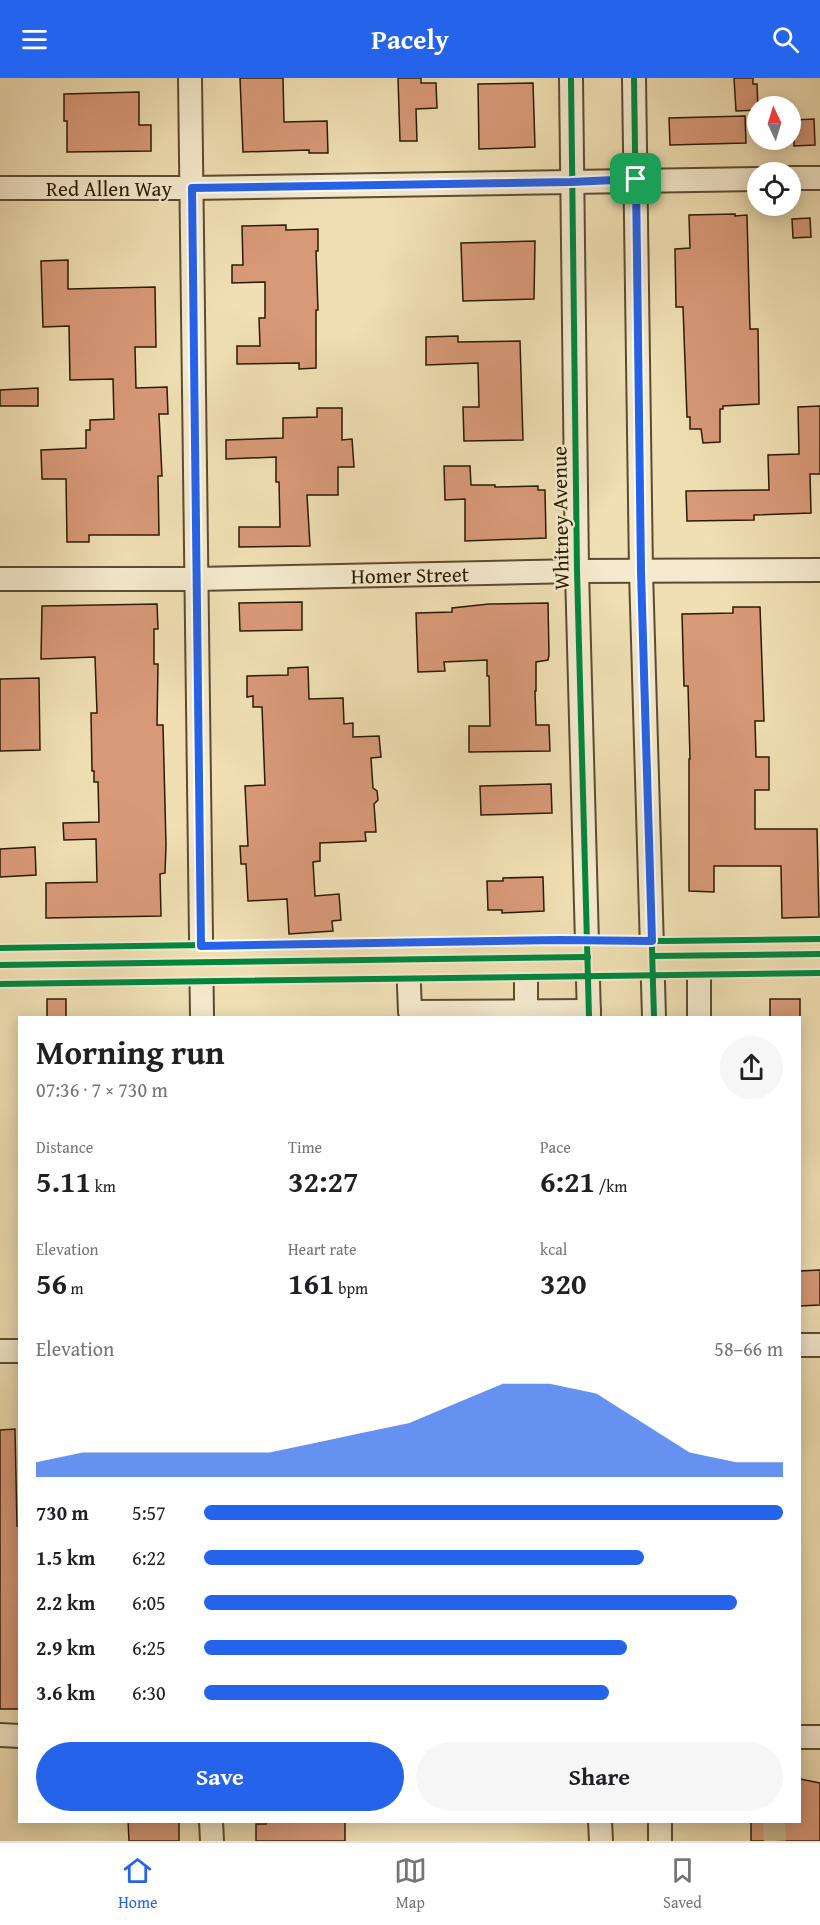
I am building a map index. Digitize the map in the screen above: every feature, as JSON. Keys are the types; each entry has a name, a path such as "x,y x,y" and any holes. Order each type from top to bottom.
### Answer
{"main road":[{"path":"0,965 820,954"}],"street":[{"path":"190,78 202,1016"},
{"name":"Whitney Avenue","path":"571,78 577,571 589,1014"},
{"path":"634,78 641,572 654,1016"},
{"path":"801,178 820,178"},
{"name":"Red Allen Way","path":"0,188 192,188 747,179"},
{"name":"Homer Street","path":"0,579 196,579 577,571 820,570"},
{"path":"699,956 699,1016"},
{"path":"526,958 526,1014"},
{"path":"408,960 410,1012 589,1014"},
{"path":"801,1345 820,1345"},
{"path":"0,1351 18,1351"},
{"path":"0,1735 18,1736"},
{"path":"801,1737 820,1737"},
{"path":"212,1823 212,1841"},
{"path":"600,1823 601,1841"},
{"path":"660,1823 660,1841"}],"building":[{"path":"240,78 283,78 284,122 327,121 328,153 309,153 309,150 243,152"},
{"path":"398,78 421,78 421,83 436,83 437,108 416,109 417,141 400,141"},
{"path":"734,78 753,78 753,84 757,84 757,96 747,96 747,110 736,111"},
{"path":"533,83 535,147 479,149 478,84"},
{"path":"139,92 139,125 151,125 151,151 67,152 64,94"},
{"path":"745,116 746,143 670,145 669,118"},
{"path":"814,119 815,145 801,146 801,120"},
{"path":"689,215 747,215 750,329 758,329 759,404 723,406 723,409 720,409 720,442 703,443 701,429 690,429 690,417 687,417 683,307 676,307 675,249 690,248"},
{"path":"810,218 811,237 793,238 792,219"},
{"path":"286,225 286,230 318,229 316,368 299,369 299,363 237,364 237,346 260,346 259,318 265,318 265,282 232,283 232,265 243,265 242,226"},
{"path":"535,241 534,299 463,301 461,243"},
{"path":"68,260 68,289 155,287 156,347 135,347 136,388 167,387 168,414 159,414 162,476 158,476 159,535 89,535 89,542 67,542 66,479 42,479 41,450 86,448 86,430 90,430 90,420 114,419 113,379 70,380 69,326 43,327 41,261"},
{"path":"458,336 458,342 520,341 523,440 464,441 463,407 479,407 478,363 426,365 426,337"},
{"path":"38,388 38,406 0,406 0,390"},
{"path":"820,406 820,474 810,474 811,513 754,515 754,520 687,521 686,491 769,490 768,455 799,454 798,407"},
{"path":"317,408 342,408 342,440 352,439 354,467 338,467 338,495 307,495 310,546 239,547 239,527 280,527 276,457 226,459 226,440 283,438 283,418 317,417"},
{"path":"444,466 470,466 471,485 538,486 538,490 545,490 546,538 465,541 465,499 445,500"},
{"path":"302,602 302,630 240,631 239,603"},
{"path":"548,603 549,655 548,660 536,662 535,691 536,725 549,725 550,751 469,752 469,726 490,726 487,660 444,662 445,671 418,672 416,613 452,612 452,608 489,604"},
{"path":"157,604 158,629 154,629 154,664 158,664 157,725 163,725 166,845 165,873 160,874 161,916 46,918 46,883 97,882 96,839 64,840 63,823 99,822 98,782 94,782 94,771 92,771 91,713 97,713 95,657 41,659 42,606"},
{"path":"733,607 760,607 764,721 755,721 756,757 769,757 769,790 755,790 755,829 817,829 819,917 782,918 781,866 714,866 714,892 689,891 690,759 688,686 684,686 682,614 733,613"},
{"path":"308,667 309,699 343,698 344,724 353,723 353,737 379,736 381,757 371,758 373,788 377,791 378,800 374,804 376,832 365,832 366,841 320,843 320,861 313,862 315,896 339,894 341,920 332,921 333,931 289,934 287,899 248,901 246,864 241,864 240,846 248,846 245,786 265,785 262,707 253,707 253,696 247,697 247,676 288,675 288,668"},
{"path":"39,678 40,750 0,751 0,679"},
{"path":"551,784 552,813 481,815 480,786"},
{"path":"35,847 36,875 0,877 0,849"},
{"path":"543,877 544,911 502,913 502,910 488,910 487,881 503,881 503,878"},
{"path":"47,999 66,999 66,1016 47,1016"},
{"path":"770,999 800,999 800,1016 770,1016"},
{"path":"820,1270 820,1305 801,1306 801,1271"},
{"path":"15,1429 18,1526 18,1709 0,1709 0,1430"},
{"path":"801,1779 820,1783 820,1841 751,1841 751,1823 801,1823"},
{"path":"128,1823 179,1823 179,1841 129,1841"},
{"path":"345,1823 345,1841 256,1841 256,1824"}],"tunnel":[{"path":"774,1823 775,1841"}],"cycle path":[{"path":"571,78 577,571 589,1016"},
{"path":"634,78 641,572 654,1016"},
{"path":"0,948 560,940 820,939"},
{"path":"653,956 820,954"},
{"path":"0,965 588,957"},
{"path":"0,984 820,973"}],"route":[{"path":"636,179 641,572 652,941 560,940 201,946 192,188 636,179"}]}
